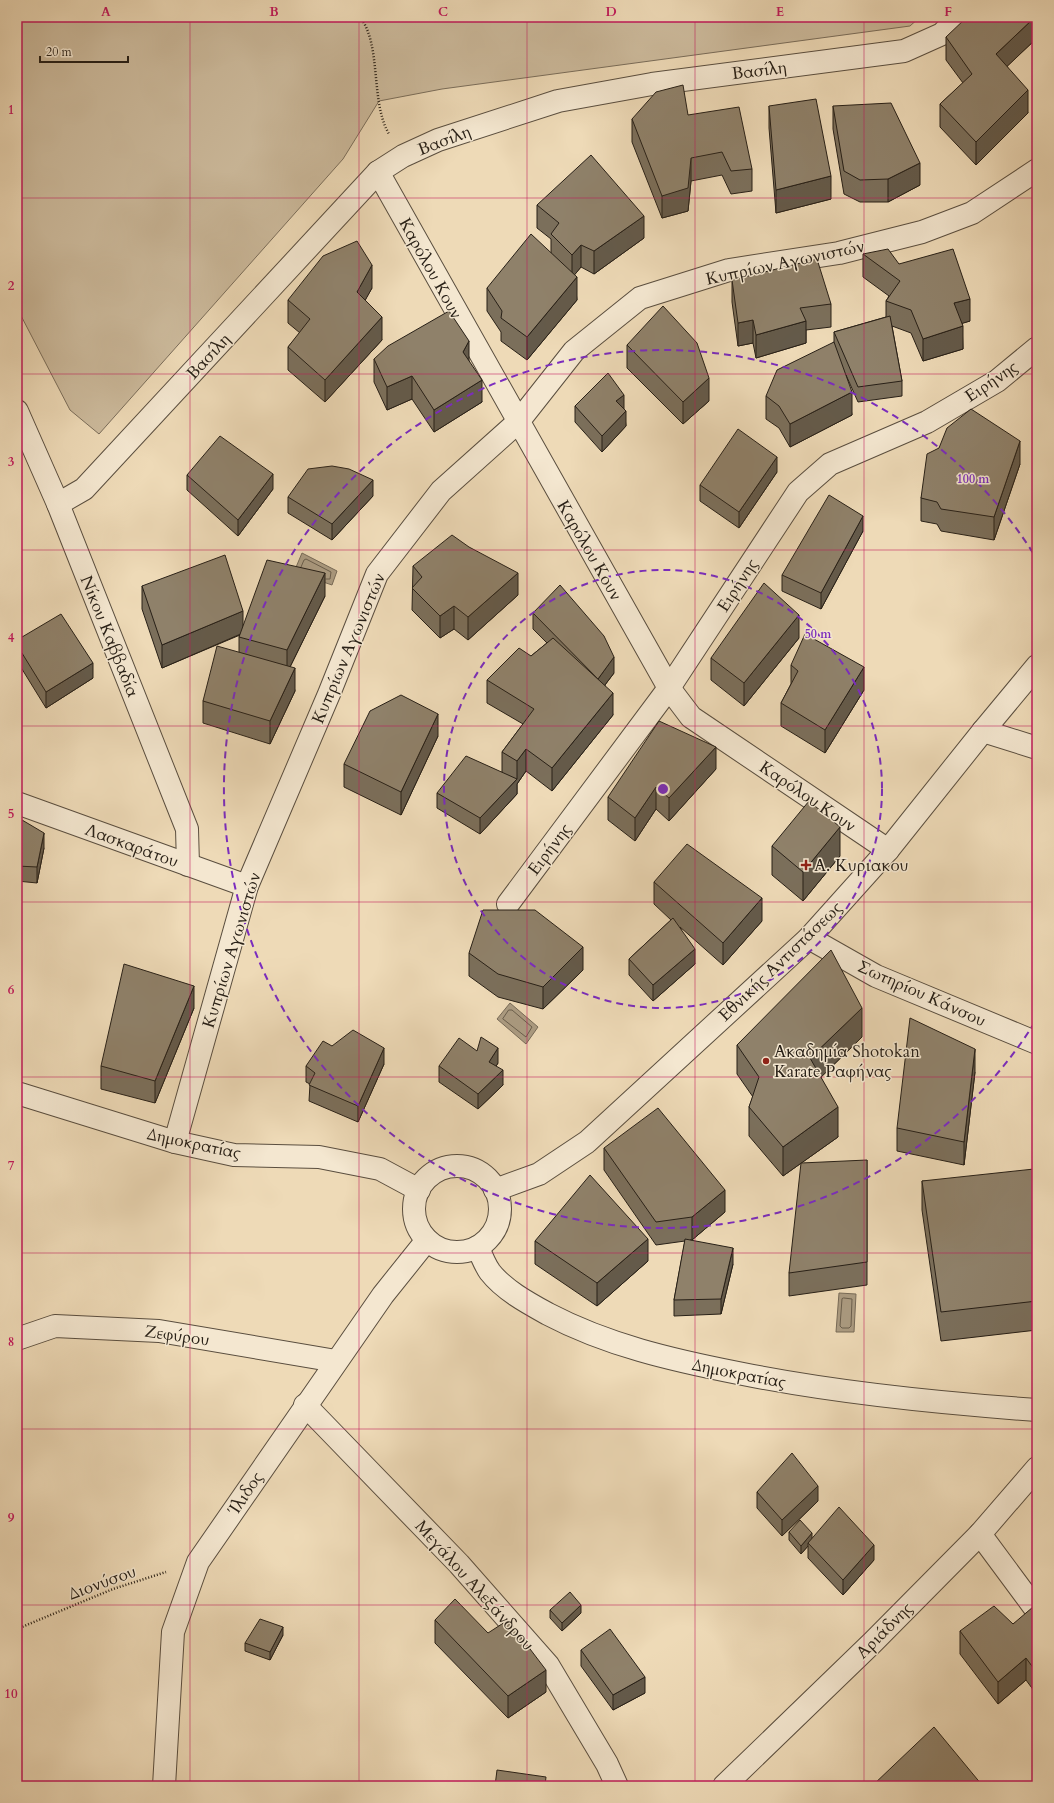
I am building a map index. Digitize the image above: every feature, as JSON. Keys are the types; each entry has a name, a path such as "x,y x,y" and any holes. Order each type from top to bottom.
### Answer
{"street":[{"name":"Βασίλη","path":"58,504 84,490 378,172 403,156 438,140 558,101 652,84 904,51 942,34 958,17"},
{"name":"Κυπρίων Αγωνιστών","path":"175,1142 247,886 329,694 377,574 441,491 518,422 574,352 640,298 729,270 839,252 922,232 972,213 1037,170"},
{"name":"Καρόλου Κουν","path":"378,172 669,688 691,717 888,850"},
{"name":"Ειρήνης","path":"508,904 669,688 798,492 830,464 928,422 997,381 1037,348"},
{"name":"Νίκου Καββαδία","path":"17,411 58,504 187,829 188,865"},
{"name":"Εθνικής Αντιστάσεως","path":"495,1190 539,1174 587,1142 809,938 888,850 1037,666"},
{"path":"983,731 1037,748"},
{"name":"Λασκαράτου","path":"17,803 247,886"},
{"name":"Σωτηρίου Κάνσου","path":"809,938 876,976 1037,1042"},
{"name":"Δημοκρατίας","path":"17,1094 175,1142 234,1155 319,1157 380,1169 419,1190"},
{"path":"450,1167 464,1167 476,1171 487,1179 495,1190 500,1202 500,1216 496,1228 488,1239 478,1248 464,1252 451,1252 439,1248 427,1240 420,1229 415,1217 415,1203 419,1190 426,1179 437,1171 450,1167"},
{"name":"Ίλιδος","path":"164,1786 174,1632 198,1562 336,1361 383,1295 427,1240"},
{"name":"Δημοκρατίας","path":"478,1248 489,1271 507,1288 532,1305 573,1327 629,1348 685,1363 765,1379 926,1401 1037,1410"},
{"name":"Ζεφύρου","path":"17,1339 55,1326 159,1331 336,1361"},
{"name":"Μεγάλου Αλεξάνδρου","path":"305,1405 459,1564 548,1666 608,1764 617,1786"},
{"name":"Αριάδνης","path":"724,1786 873,1642 980,1534 1037,1468"},
{"path":"980,1534 1037,1612"}],"path":[{"path":"360,17 366,25 374,59 379,101 387,131 403,156"},
{"name":"Διονύσου","path":"17,1629 114,1589 198,1562"}],"shaded area":[{"path":"17,17 920,17 910,26 442,89 379,101 343,159 99,434 70,410 17,308"}],"water":[{"path":"302,553 337,571 332,585 294,572"},
{"path":"510,1003 538,1027 526,1044 497,1019"},
{"path":"839,1293 856,1294 854,1332 836,1332"}],"building":[{"path":"967,17 1035,17 996,54 1028,90 976,142 940,104 972,74 946,37"},
{"path":"683,85 688,115 739,107 752,169 731,171 722,152 691,158 688,188 662,196 632,119 656,92"},
{"path":"816,99 831,176 776,190 769,106"},
{"path":"891,103 920,163 888,179 860,180 844,171 833,106"},
{"path":"591,155 644,216 594,251 581,245 572,255 551,234 559,223 537,205"},
{"path":"531,234 577,277 527,337 501,318 502,311 487,288"},
{"path":"357,241 372,265 357,292 382,317 325,380 288,347 310,319 288,300 323,256"},
{"path":"888,249 899,264 953,249 970,299 954,303 963,326 923,339 911,310 886,301 900,281 863,254"},
{"path":"817,259 831,304 800,308 806,321 756,335 753,320 738,323 732,280"},
{"path":"663,306 697,343 709,378 683,402 627,345"},
{"path":"449,311 469,341 463,352 482,380 434,410 412,376 387,387 374,359 388,346"},
{"path":"890,316 902,381 858,387 834,332"},
{"path":"834,342 852,392 790,424 779,406 766,396 777,370"},
{"path":"608,373 624,395 616,401 626,411 602,436 575,406"},
{"path":"971,409 1020,441 994,517 941,509 937,502 921,498 927,454 939,448 947,428"},
{"path":"738,429 777,457 739,512 700,485"},
{"path":"220,436 273,474 238,520 187,475"},
{"path":"332,466 349,469 373,480 332,524 288,497 308,469"},
{"path":"829,495 863,516 821,593 782,575"},
{"path":"452,535 469,547 518,573 468,617 454,606 440,616 412,588 422,577 413,566"},
{"path":"225,555 243,611 162,645 142,586"},
{"path":"267,560 325,573 287,650 239,637"},
{"path":"764,583 799,615 744,683 711,658"},
{"path":"560,585 604,636 614,657 598,679 533,613"},
{"path":"61,614 93,663 46,692 17,645 17,640"},
{"path":"805,634 864,667 825,730 781,703 798,671 791,665"},
{"path":"553,638 613,693 552,768 526,749 517,761 502,752 534,709 487,680 519,648 531,656"},
{"path":"217,646 295,668 270,721 203,701"},
{"path":"401,695 438,714 401,792 344,764 370,711"},
{"path":"659,721 716,747 669,798 656,787 635,818 608,797"},
{"path":"466,756 517,779 480,818 437,793"},
{"path":"809,801 840,827 803,872 772,846"},
{"path":"17,817 44,833 37,867 17,866"},
{"path":"687,844 762,898 723,943 654,882"},
{"path":"483,910 535,910 583,947 543,987 498,974 469,953"},
{"path":"673,918 695,949 653,985 629,959"},
{"path":"831,950 862,1008 810,1058 838,1107 783,1147 749,1107 759,1077 737,1045"},
{"path":"124,964 194,986 155,1081 101,1066"},
{"path":"910,1018 975,1049 964,1142 897,1128"},
{"path":"353,1030 384,1048 358,1106 309,1085 315,1073 306,1066 323,1041 332,1046"},
{"path":"481,1037 498,1048 489,1062 503,1070 478,1094 439,1066 459,1038 477,1051"},
{"path":"658,1108 725,1190 692,1217 656,1222 604,1148"},
{"path":"867,1160 867,1262 789,1273 801,1163"},
{"path":"1034,1169 1037,1182 1037,1301 941,1312 922,1181"},
{"path":"590,1175 648,1239 597,1283 535,1241"},
{"path":"685,1239 733,1248 721,1299 674,1300"},
{"path":"792,1453 818,1486 782,1520 757,1492"},
{"path":"839,1507 874,1545 843,1580 808,1543"},
{"path":"800,1520 812,1533 801,1546 789,1532"},
{"path":"570,1592 581,1605 562,1623 550,1610"},
{"path":"455,1599 488,1633 508,1620 546,1670 508,1696 435,1620"},
{"path":"994,1606 1013,1624 1033,1607 1037,1612 1037,1673 1026,1658 998,1682 960,1631"},
{"path":"260,1619 283,1627 270,1652 245,1643"},
{"path":"610,1629 645,1677 613,1695 581,1650"},
{"path":"934,1727 982,1785 981,1786 872,1786"},
{"path":"497,1770 546,1777 545,1786 495,1786"}],"place":[{"name":"Α. Κυριακου","path":"806,865"},
{"name":"Ακαδημία Shotokan Karate Ραφήνας","path":"766,1061"}]}
